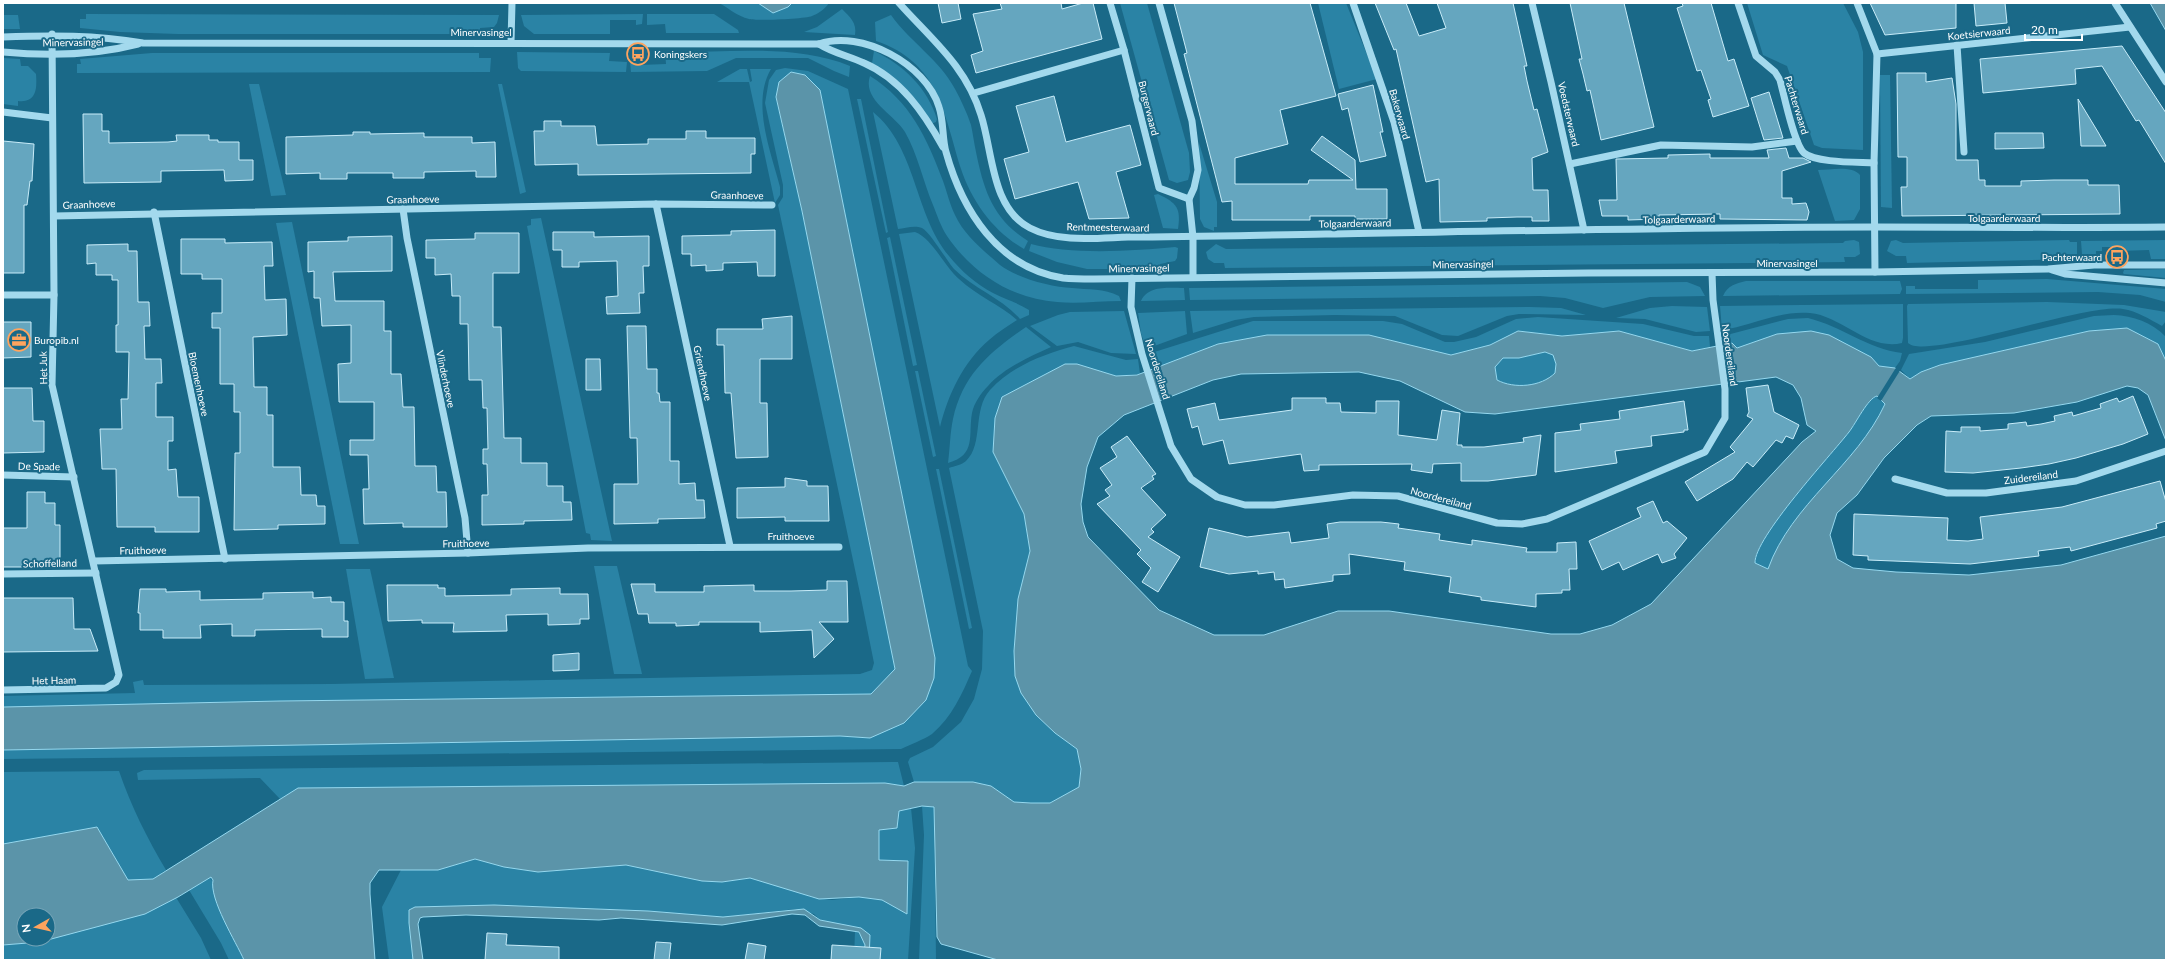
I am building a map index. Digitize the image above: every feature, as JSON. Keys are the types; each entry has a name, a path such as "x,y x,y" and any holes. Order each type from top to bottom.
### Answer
{"street":[{"path":"511,42 512,3"},
{"name":"Rentmeesterwaard","path":"899,3 960,68 974,93 983,119 991,162 1002,195 1012,212 1030,228 1056,236 1078,238 1193,237"},
{"name":"Burgerwaard","path":"1110,3 1124,50 1159,188 1189,199"},
{"path":"1159,3 1192,121 1198,170 1194,188 1189,199 1193,237 1193,277"},
{"name":"Bakerwaard","path":"1353,3 1394,122 1419,232"},
{"name":"Voedsterwaard","path":"1532,3 1584,230"},
{"name":"Pachterwaard","path":"1738,3 1756,56 1775,72 1780,80 1797,141 1804,153 1818,158 1874,163"},
{"path":"1857,3 1877,54 1874,163 1876,227 1875,272"},
{"path":"2115,3 2166,82"},
{"name":"Koetsierwaard","path":"1877,54 2130,27"},
{"name":"Minervasingel","path":"3,37 52,34 103,37 142,44 511,42 818,44 838,40 867,45 898,58 916,72 929,86 939,107 945,150 956,186 966,206 981,228 1016,260 1035,269 1062,278 1875,272 2048,269 2094,265 2166,265"},
{"name":"Het Juk","path":"52,34 54,216 52,385 94,561 119,675 116,682 106,688"},
{"name":"Minervasingel","path":"3,52 53,53 112,51 142,44"},
{"name":"Minervasingel","path":"818,44 833,52 865,63 897,84 915,102 945,150"},
{"path":"1957,45 1964,152"},
{"path":"974,93 1124,50"},
{"path":"3,112 52,118"},
{"path":"1570,164 1661,145 1752,147 1797,141"},
{"name":"Graanhoeve","path":"54,216 154,212 656,204 772,205"},
{"name":"Griendhoeve","path":"656,204 730,546"},
{"name":"Vlinderhoeve","path":"403,209 407,238 465,518 468,553"},
{"name":"Bloemenhoeve","path":"154,212 225,559"},
{"name":"Tolgaarderwaard","path":"1193,237 1419,232 1876,227 2166,228"},
{"name":"Minervasingel","path":"2048,269 2065,274 2166,283"},
{"name":"Noordereiland","path":"1132,278 1131,307 1145,364 1171,446 1191,479 1217,497 1245,506 1274,505 1353,495 1398,496 1497,522 1522,524 1547,519 1705,452 1725,418 1725,389 1717,337 1712,273"},
{"path":"3,295 54,295"},
{"name":"Zuidereiland","path":"1895,479 1947,493 1986,493 2076,481 2158,455 2166,451"},
{"name":"De Spade","path":"3,475 74,477"},
{"name":"Fruithoeve","path":"94,561 468,553 588,548 730,546 840,547"},
{"name":"Schoffelland","path":"3,574 96,573"},
{"name":"Het Haam","path":"3,690 106,688"}],"shaded area":[{"path":"719,3 758,3 773,13 788,7 792,3 829,3 817,14 808,17 761,20 745,18"},
{"path":"758,3 792,3 788,7 773,13"},
{"path":"1120,3 1147,3 1189,153 1190,172 1188,180 1177,183 1169,180"},
{"path":"1318,3 1346,3 1377,79 1339,89"},
{"path":"1747,3 1843,3 1858,32 1863,52 1863,150 1822,148 1814,145 1787,66 1763,55"},
{"path":"2150,3 2166,3 2166,31"},
{"path":"842,9 854,24 855,35 804,32 817,27"},
{"path":"86,14 499,15 497,23 494,27 480,28 480,34 178,34 120,32 80,28 80,19 86,19"},
{"path":"643,14 642,24 636,25 636,20 610,20 610,34 534,34 524,26 521,15"},
{"path":"647,14 714,14 738,30 739,33 666,33 665,24 647,25"},
{"path":"3,15 18,15 20,29 3,29"},
{"path":"891,15 941,69 955,89 971,125 979,166 992,203 1006,223 1028,241 1024,249 1003,234 994,225 985,215 971,193 961,169 943,110 936,92 926,76 913,62 897,50 876,41 875,22"},
{"path":"759,51 806,54 850,66 849,77 808,58 736,58 707,71 631,72 630,62 640,62 641,65 666,64 665,52"},
{"path":"874,51 904,70 921,88 933,108 937,119 936,122 931,124 872,63"},
{"path":"517,52 610,53 609,61 627,62 626,72 521,71 518,68"},
{"path":"152,53 479,53 479,58 491,58 490,72 77,73 77,64 81,64 80,59"},
{"path":"3,58 20,59 21,66 28,66 36,74 36,89 34,94 29,100 18,101 18,106 3,104"},
{"path":"785,68 808,71 848,89 968,666 972,671 951,713 932,734 901,749 3,759 3,750 840,736 870,738 903,723 935,658 820,90 805,75 791,72 776,98 802,211 895,669 871,694 280,701 3,707 3,696 135,693 133,682 143,680 144,685 331,684 860,674 872,670 874,663 861,598 778,205 783,197 783,185 765,103 769,80 776,70"},
{"path":"740,69 747,69 750,82 752,81 750,69 771,69 765,82 763,112 768,143 780,187 780,195 775,203 749,82 717,82"},
{"path":"791,72 805,75 820,90 935,658 934,678 926,700 904,723 870,738 840,736 3,750 3,707 280,701 871,694 895,669 802,211 776,97 779,82"},
{"path":"1880,75 1890,75 1892,208 1881,207"},
{"path":"870,76 896,97 916,122 943,181 955,215 969,236 987,254 1007,270 1025,278 1054,286 1113,293 1119,296 1121,301 1073,303 1040,300 1024,296 994,282 968,262 947,236 939,221 917,159 905,132 875,100 869,85"},
{"path":"249,84 259,84 286,195 271,196"},
{"path":"498,84 502,84 526,192 520,194"},
{"path":"857,99 861,99 888,232 886,233"},
{"path":"873,112 887,127 899,144 937,239 949,256 975,281 993,293 1029,310 1029,315 1020,319 1005,305 962,276 954,269 929,235 922,228 913,227 898,229"},
{"path":"1199,143 1217,202 1217,227 1214,227 1214,231 1204,227 1200,219"},
{"path":"1846,169 1852,170 1860,175 1860,209 1854,220 1835,221 1818,170"},
{"path":"1158,194 1170,200 1176,207 1179,216 1178,229 1163,228 1154,195"},
{"path":"541,218 612,541 591,540 590,534 586,533 527,226 531,225 531,219"},
{"path":"292,222 359,544 340,544 276,223"},
{"path":"915,232 927,240 959,279 1017,320 992,337 972,358 964,369 947,403 940,427 899,234"},
{"path":"890,237 917,365 913,366 887,238"},
{"path":"1854,240 1859,242 1860,254 1855,257 1844,257 1845,262 1225,268 1224,263 1214,263 1208,259 1206,252 1216,244 1226,249 1843,243 1845,241"},
{"path":"1896,240 1903,243 2069,240 2070,242 2077,242 2077,259 1907,263 1906,256 1896,256 1887,251 1891,241"},
{"path":"2166,240 2166,259 2151,259 2149,250 2119,251 2119,247 2102,247 2102,251 2096,251 2096,254 2082,254 2081,241"},
{"path":"1031,244 1064,250 1083,251 1122,251 1178,248 1177,258 1175,261 1160,264 1160,269 1087,269 1057,262 1029,251"},
{"path":"2166,269 2166,278 2123,273 2124,270"},
{"path":"2047,279 2166,289 2166,302 2140,295 2098,292 1906,294 1906,286 1915,286 1915,289 1978,289 1978,280"},
{"path":"1746,281 1900,281 1902,289 1900,294 1723,296 1730,287"},
{"path":"1687,282 1700,287 1705,296 1650,297 1603,308 1565,298 1540,296 1190,300 1189,288"},
{"path":"1160,288 1184,288 1185,300 1141,301 1149,292"},
{"path":"2047,302 2124,305 2166,312 2166,321 2162,326 2128,310 2104,309 2076,314 1974,339 1921,346 1908,343 1908,304"},
{"path":"1903,304 1902,343 1890,344 1866,338 1822,315 1810,313 1777,316 1722,330 1720,306"},
{"path":"1672,306 1707,307 1710,331 1696,332 1645,319 1616,318 1650,308"},
{"path":"1530,307 1561,308 1586,315 1519,314 1507,316 1458,336 1442,335 1395,316 1335,315 1254,317 1235,320 1193,333 1190,311"},
{"path":"1124,311 1136,354 1111,353 1078,342 1057,346 1030,326 1070,312"},
{"path":"1185,311 1187,334 1146,349 1141,333 1138,313"},
{"path":"2114,315 2135,318 2155,327 2161,332 2166,337 2166,361 2158,344 2127,328 2089,331 1940,365 1921,372 1910,379 1901,370 1909,354 1985,342 2094,316"},
{"path":"1538,317 1643,324 1694,336 1709,336 1710,347 1692,351 1619,331 1562,336 1519,331 1490,345 1451,355 1369,335 1267,335 1218,344 1152,370 1148,354 1253,321 1383,321 1402,324 1445,342 1454,342 1476,337 1516,319"},
{"path":"1808,318 1832,326 1878,347 1902,353 1900,361 1895,368 1879,366 1871,357 1777,334 1737,348 1732,343 1723,344 1723,336 1788,319"},
{"path":"1026,327 1051,347 1009,368 985,389 978,398 973,409 967,449 963,455 948,463 953,419 964,389 971,377 990,355"},
{"path":"2127,328 2158,344 2166,361 2166,441 2148,395 2138,388 2127,386 2077,402 2014,413 1931,416 1917,425 1884,458 1857,495 1837,513 1830,535 1837,559 1853,568 1896,572 1969,575 2061,565 2166,536 2166,960 998,960 941,944 937,937 934,807 922,806 899,811 897,828 879,830 879,860 908,861 907,914 882,900 859,897 819,899 750,878 722,882 702,881 626,865 538,872 504,867 475,859 438,870 379,870 370,883 375,960 244,960 219,909 215,898 213,880 211,877 178,897 145,914 56,938 56,907 16,907 16,944 3,945 3,844 97,827 128,880 153,879 298,788 885,783 904,786 914,782 973,782 991,786 1014,802 1050,803 1079,787 1081,769 1077,749 1055,733 1036,715 1021,693 1015,676 1014,651 1018,599 1030,551 1024,514 993,452 995,418 1002,397 1065,364 1077,364 1116,376 1137,375 1218,344 1267,335 1369,335 1451,355 1490,345 1518,331 1562,336 1619,331 1692,351 1732,343 1737,348 1777,334 1811,331 1829,335 1871,357 1879,366 1895,368 1910,379 1921,372 1940,365 2089,331","holes":["1545,352 1553,355 1556,364 1555,373 1549,378 1535,384 1527,385 1511,385 1497,380 1495,367 1503,358 1519,358","1359,372 1400,381 1465,412 1495,414 1776,377 1793,385 1801,398 1807,425 1816,431 1802,442 1651,604 1612,625 1580,634 1551,634 1389,611 1338,611 1264,635 1214,635 1159,610 1088,537 1083,522 1081,504 1087,467 1098,437 1124,415 1213,380 1241,374","1877,396 1885,404 1873,426 1842,466 1792,524 1778,546 1768,569 1755,563 1758,551 1780,517 1849,432 1870,401"]},
{"path":"1074,346 1126,360 1138,359 1140,374 1116,376 1077,364 993,452 1024,514 1030,551 1018,599 1014,651 1015,676 1036,715 1055,733 1077,749 1081,769 1079,787 1050,803 1031,803 1014,802 991,786 973,782 914,782 908,762 910,758 933,747 961,722 974,699 982,669 983,631 949,468 966,461 971,454 975,446 981,407 990,390 1008,374 1029,362"},
{"path":"1545,352 1553,355 1556,364 1555,373 1549,378 1535,384 1527,385 1511,385 1497,380 1495,367 1503,358 1519,358"},
{"path":"915,371 918,371 936,456 933,457"},
{"path":"1877,396 1885,404 1873,426 1842,466 1792,524 1778,546 1768,569 1755,563 1758,551 1779,516 1794,496 1849,432 1870,401"},
{"path":"936,469 939,469 972,628 969,629"},
{"path":"594,566 617,566 642,674 614,674"},
{"path":"346,569 370,569 394,678 365,679"},
{"path":"898,762 904,786 885,783 299,788 280,799 260,778 138,780 137,773 144,770"},
{"path":"119,771 140,822 166,870 161,873 201,938 211,960 3,960 3,945 16,944 16,947 56,947 56,937 157,907 127,879 97,827 3,844 3,772"},
{"path":"922,806 934,806 936,960 919,960 924,835"},
{"path":"911,808 915,848 908,960 869,960 870,935 860,928 820,920 814,914 796,909 723,917 648,911 494,905 415,907 409,910 413,960 389,960 382,907 402,868 438,870 475,859 504,867 538,872 626,865 702,881 722,882 750,878 802,892 810,897 832,900 859,897 882,900 907,913 908,861 879,860 879,829 899,811"},
{"path":"211,877 218,905 244,960 229,960 221,943 189,890"},
{"path":"494,905 648,911 723,917 804,909 820,920 861,928 870,935 869,960 863,960 865,945 859,932 819,926 805,915 792,914 722,925 621,918 599,920 466,915 423,917 420,918 418,924 423,960 413,960 409,910 415,907"},
{"path":"855,931 859,932 865,945 863,960 854,960"}],"pier":[{"path":"1897,366 1901,369 1881,401 1877,398"}],"building":[{"path":"938,3 958,3 961,19 942,23"},
{"path":"1000,3 1061,3 1062,9 1083,3 1093,3 1102,39 976,73 971,55 983,51 973,14 1002,9"},
{"path":"1174,3 1310,3 1336,96 1280,110 1288,144 1235,158 1235,184 1308,184 1309,180 1353,180 1311,150 1322,136 1355,160 1356,189 1387,189 1387,219 1355,219 1355,216 1310,216 1310,220 1232,220 1232,201 1222,202 1184,54 1187,53"},
{"path":"1375,3 1406,3 1419,36 1446,28 1437,3 1513,3 1527,66 1524,66 1527,81 1534,110 1537,109 1548,152 1532,158 1533,190 1548,190 1549,221 1532,221 1532,217 1517,217 1487,218 1487,221 1440,222 1439,179 1426,182 1396,49 1394,50"},
{"path":"1570,3 1624,3 1654,127 1601,140 1590,90 1587,91 1579,59 1582,59"},
{"path":"1682,3 1711,3 1728,61 1734,59 1749,106 1713,117 1708,100 1711,99 1701,70 1697,71 1677,8 1683,6"},
{"path":"1870,3 1956,3 1956,28 1885,35"},
{"path":"1974,3 2005,3 2007,23 1976,26"},
{"path":"2122,46 2166,113 2166,164 2139,120 2136,121 2102,66 2075,69 2076,84 1983,93 1980,59"},
{"path":"1897,73 1926,73 1926,82 1952,78 1956,104 1956,160 1978,160 1979,180 1985,180 1985,186 2021,186 2021,181 2054,180 2088,180 2088,185 2119,185 2120,214 1902,216 1901,187 1907,187 1907,157 1898,157"},
{"path":"1373,85 1383,132 1380,132 1386,156 1360,162 1348,108 1342,110 1338,94"},
{"path":"1769,92 1783,138 1764,140 1751,98"},
{"path":"1054,96 1066,142 1130,125 1141,165 1116,172 1129,218 1089,219 1078,182 1015,199 1004,159 1029,152 1016,106"},
{"path":"2078,99 2098,132 2106,146 2081,146"},
{"path":"83,114 102,114 102,131 109,131 109,143 177,141 176,135 209,135 209,140 218,140 218,142 239,142 239,160 253,160 253,180 225,181 224,170 161,171 161,182 84,183"},
{"path":"544,121 561,121 561,126 595,126 597,145 648,144 648,139 686,139 686,131 706,131 706,138 755,138 755,154 751,154 751,173 578,175 578,164 535,165 534,131 544,131"},
{"path":"353,132 370,132 370,134 424,133 424,137 472,137 472,143 495,142 496,177 476,177 476,171 424,172 424,178 393,178 393,173 347,173 347,179 320,179 320,173 286,174 286,137 353,135"},
{"path":"1995,133 2043,133 2044,148 1995,149"},
{"path":"3,141 34,144 32,181 30,181 27,205 24,205 24,273 3,273"},
{"path":"1786,148 1789,158 1803,158 1811,162 1782,171 1782,198 1792,198 1792,204 1806,203 1809,212 1807,220 1720,219 1720,214 1659,215 1659,219 1628,220 1628,216 1602,216 1599,200 1617,200 1616,159 1668,158 1668,155 1710,154 1710,158 1769,158 1767,150"},
{"path":"775,230 775,276 758,276 757,262 723,263 723,270 706,271 706,265 691,266 691,254 682,254 682,236 731,235 731,231"},
{"path":"553,232 594,232 594,237 649,236 649,266 643,266 644,293 639,293 640,313 607,314 606,297 618,296 617,261 579,262 579,267 562,267 562,250 553,250"},
{"path":"475,233 519,233 519,273 493,273 493,327 501,327 504,438 521,438 521,463 547,463 547,486 563,486 563,502 571,502 572,520 524,521 524,524 482,525 482,495 488,495 487,464 483,464 483,449 488,449 487,408 483,408 482,380 469,380 468,324 460,324 460,296 452,296 451,274 435,275 435,258 426,258 426,240 475,239"},
{"path":"392,236 392,271 333,272 335,301 384,301 384,331 391,331 391,374 401,374 403,407 414,407 415,466 436,466 437,492 446,492 447,527 403,527 403,523 364,524 363,489 369,489 368,455 350,455 350,440 374,440 374,402 339,402 338,364 351,363 351,325 322,326 320,298 314,298 314,271 308,272 308,242 348,241 348,237"},
{"path":"181,239 225,239 225,243 272,242 273,266 264,266 265,300 286,299 287,335 253,337 254,387 267,387 267,415 273,415 273,467 300,467 301,495 316,495 317,506 325,506 325,524 278,525 278,529 234,530 235,453 240,453 240,412 234,412 234,384 220,384 220,328 212,328 212,313 222,313 222,279 202,279 202,274 181,274"},
{"path":"128,244 128,251 137,251 138,302 149,302 150,326 144,326 145,359 161,359 162,383 156,383 156,417 173,417 173,441 168,441 168,470 176,469 178,497 199,497 199,532 155,532 155,527 117,527 116,469 102,469 100,429 122,429 121,399 128,399 129,352 116,352 116,325 118,325 118,280 112,280 112,275 96,275 96,263 87,264 87,245"},
{"path":"792,316 792,359 760,359 760,403 767,403 768,457 736,458 731,393 725,393 724,345 717,345 717,329 763,329 762,319"},
{"path":"3,322 31,322 31,357 3,358"},
{"path":"627,326 646,326 647,369 657,369 657,393 659,393 660,402 670,402 670,461 679,461 679,484 695,483 696,500 704,500 705,518 658,519 658,523 614,524 614,484 638,484 637,438 630,438"},
{"path":"586,359 600,359 601,390 586,390"},
{"path":"1768,385 1774,412 1799,425 1793,439 1786,436 1782,443 1776,440 1753,467 1747,462 1733,479 1697,501 1685,482 1735,452 1730,447 1753,419 1747,416 1749,412 1746,388"},
{"path":"3,388 32,388 33,421 44,421 44,452 3,453"},
{"path":"2133,396 2148,434 2123,444 2076,458 2049,464 1973,473 1945,472 1946,431 1961,432 1961,427 1980,427 1980,431 2008,429 2008,424 2026,422 2027,426 2041,424 2055,421 2054,416 2072,412 2073,416 2101,408 2100,404 2117,398 2119,402"},
{"path":"1292,398 1326,398 1326,403 1340,403 1341,412 1376,413 1376,401 1399,401 1398,435 1437,440 1442,410 1460,413 1457,445 1462,445 1462,447 1484,447 1524,442 1523,438 1541,435 1536,475 1488,481 1461,481 1461,463 1433,464 1432,473 1411,470 1412,464 1319,465 1319,470 1304,471 1301,454 1229,464 1223,440 1203,445 1198,426 1192,428 1187,409 1215,403 1219,420 1292,410"},
{"path":"1684,401 1688,430 1684,430 1684,432 1651,436 1652,446 1615,451 1617,463 1555,472 1555,433 1581,430 1580,424 1620,419 1619,411"},
{"path":"1127,436 1156,474 1152,476 1154,479 1141,488 1166,515 1151,529 1154,532 1148,537 1180,557 1158,592 1142,582 1151,568 1137,554 1141,550 1097,504 1110,496 1105,490 1112,485 1100,468 1117,457 1111,447"},
{"path":"785,478 807,481 807,486 828,486 829,521 785,521 785,517 737,518 737,488 785,487"},
{"path":"2160,481 2166,502 2166,521 2156,524 2157,528 2071,551 2070,547 2038,551 2039,556 1970,564 1868,560 1868,556 1853,555 1854,514 1948,518 1947,540 1968,541 1983,539 1980,517 2062,507"},
{"path":"27,492 45,492 45,503 55,503 55,525 60,525 60,561 57,561 57,567 3,567 3,528 27,528"},
{"path":"1653,501 1663,523 1667,521 1687,538 1674,554 1676,558 1662,563 1658,554 1623,570 1619,562 1602,570 1589,541 1641,517 1637,508"},
{"path":"1340,522 1381,522 1399,524 1398,528 1440,534 1439,540 1472,545 1472,540 1527,548 1526,552 1557,552 1557,543 1576,542 1577,569 1569,569 1570,590 1562,590 1562,593 1536,594 1536,607 1481,600 1481,597 1449,592 1451,577 1404,570 1405,562 1349,554 1350,574 1333,575 1333,581 1285,588 1284,579 1275,580 1274,572 1258,574 1258,571 1229,574 1200,567 1209,528 1247,537 1289,532 1291,543 1329,538 1327,524"},
{"path":"827,581 847,581 848,622 819,622 834,639 814,658 812,630 760,632 760,622 699,622 699,625 676,626 676,623 649,623 648,614 638,614 631,584 655,584 655,592 704,592 704,586 754,585 754,591 791,591 827,590"},
{"path":"387,585 438,585 438,588 445,588 445,596 511,595 511,589 560,588 560,594 588,594 589,619 580,619 580,624 548,625 548,614 506,615 507,631 453,632 454,623 422,623 422,620 388,621"},
{"path":"140,589 166,589 166,592 200,591 200,600 263,599 263,593 313,592 313,598 331,597 331,602 344,602 344,621 348,621 348,637 322,637 322,629 255,630 255,636 232,636 232,624 200,625 201,638 163,638 163,630 140,630 140,613 138,613"},
{"path":"3,598 73,598 74,629 90,629 98,651 3,652"},
{"path":"579,653 579,670 553,671 553,655"},
{"path":"487,933 507,934 506,945 559,947 559,960 485,960"},
{"path":"656,942 671,943 669,960 654,960"},
{"path":"748,943 766,946 764,960 745,960"},
{"path":"832,945 881,948 880,960 831,960"}],"place":[{"name":"Koningskers","path":"638,54"},
{"name":"Pachterwaard","path":"2117,257"},
{"name":"Buropib.nl","path":"19,340"}]}
